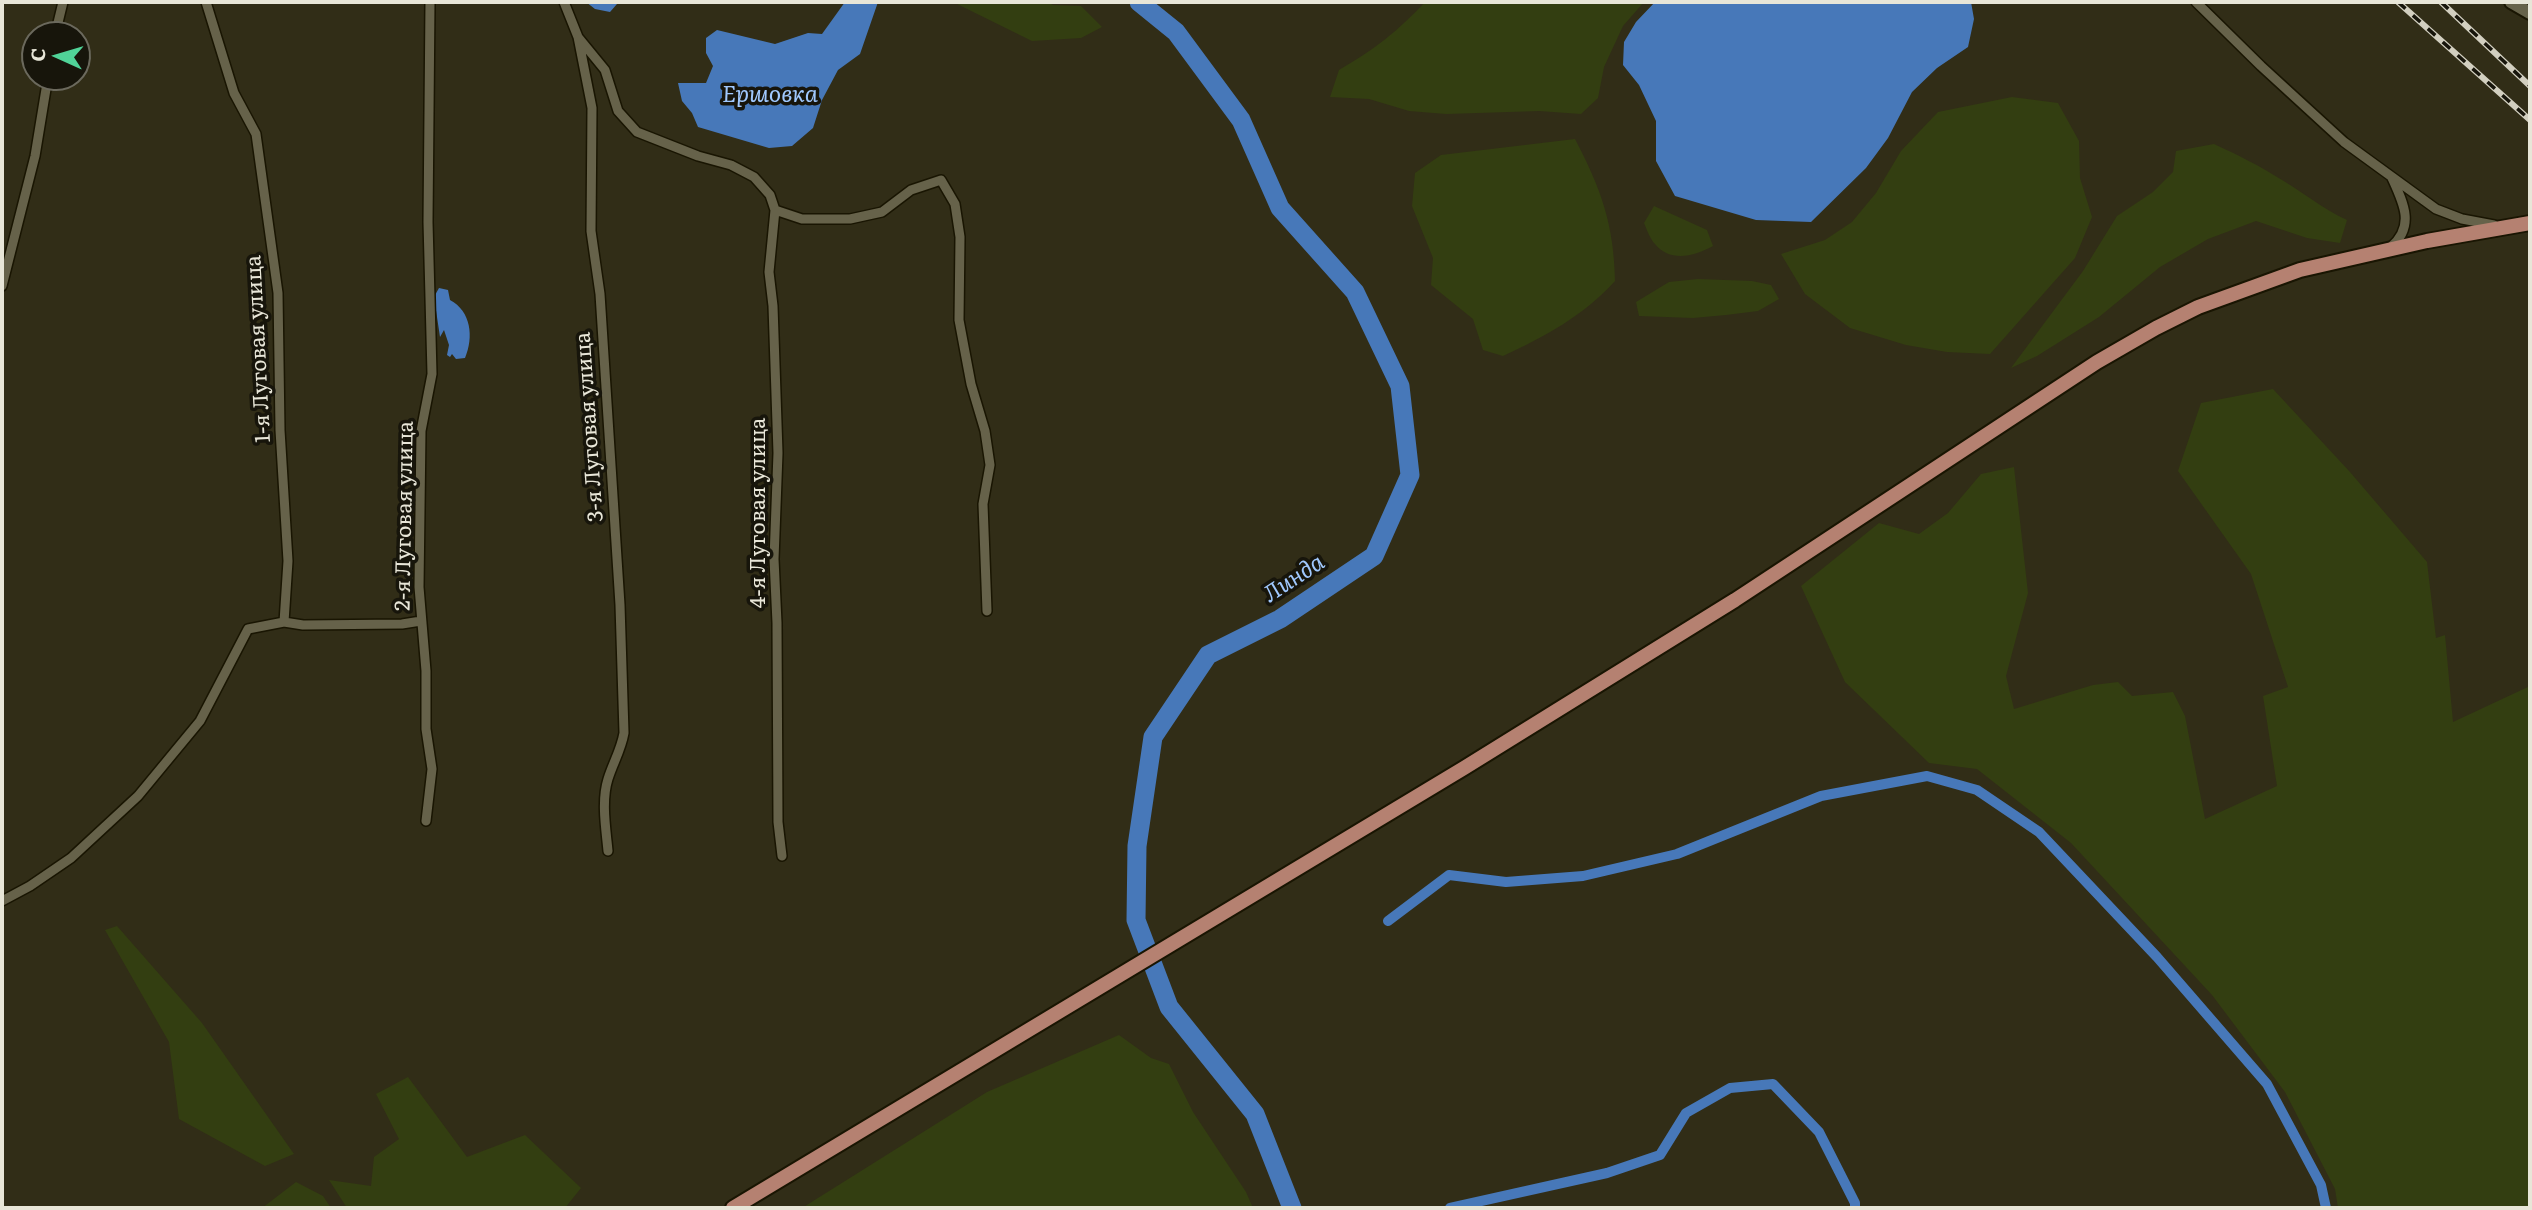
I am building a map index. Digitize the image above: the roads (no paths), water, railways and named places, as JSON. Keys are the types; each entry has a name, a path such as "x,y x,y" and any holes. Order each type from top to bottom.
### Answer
{"main road":[{"path":"733,1208 1464,768 1735,600 1919,477 2123,346 2198,307 2300,270 2523,224"}],"street":[{"path":"58,21 63,2"},
{"name":"1-я Луговая улица","path":"206,2 234,93 256,134 278,293 281,430 288,561 284,622"},
{"name":"2-я Луговая улица","path":"426,821 432,769 426,729 426,671 421,621 420,443 421,421 432,374 428,222 430,2"},
{"name":"3-я Луговая улица","path":"564,2 578,37 592,108 591,231 600,294 620,605 624,733 622,749 606,785 608,851"},
{"path":"2196,2 2344,142 2436,209 2483,224 2523,224"},
{"path":"2511,2 2530,13"},
{"path":"578,37 605,70 618,111 637,132 698,156 731,165 754,177 770,195 775,210 802,219 850,219 882,212 911,190 940,180 955,204 960,237 959,320 990,465 983,504 987,611"},
{"path":"2,286 35,156 46,91"},
{"path":"2388,250 2400,239 2406,214 2392,177"},
{"name":"4-я Луговая улица","path":"775,210 769,272 773,306 778,453 774,559 778,822 782,856"},
{"path":"2,901 71,858 138,796 200,721 248,629 284,622 303,625 402,624 421,621"}],"water":[{"path":"586,2 617,4 610,12 595,9"},
{"name":"Ершовка","path":"845,2 878,2 860,54 838,70 822,100 813,128 792,146 769,148 698,127 692,113 682,101 678,83 706,83 713,66 706,53 706,38 717,30 775,44 808,33 822,34"},
{"path":"1655,2 1971,2 1974,19 1968,47 1937,68 1912,92 1888,138 1866,168 1811,222 1756,220 1675,196 1656,161 1656,121 1639,85 1623,65 1624,42 1636,22"},
{"path":"439,288 448,290 450,300 462,311 469,325 465,358 456,359 452,354 450,357 447,355 449,345 444,330 440,337 434,297"}],"waterway":[{"name":"Линда","path":"1139,2 1176,32 1241,120 1280,208 1355,292 1400,386 1410,475 1374,556 1280,619 1208,655 1153,737 1137,846 1136,920 1169,1007 1255,1114 1292,1208"},
{"path":"1388,921 1449,875 1506,882 1583,876 1677,854 1821,796 1927,776 1977,790 2039,832 2157,957 2267,1084 2321,1185 2326,1208"},
{"path":"1450,1208 1607,1173 1660,1155 1686,1113 1730,1088 1773,1084 1819,1132 1855,1203 1855,1208"}],"railway":[{"path":"2398,2 2530,120"},
{"path":"2441,2 2530,86"}]}
